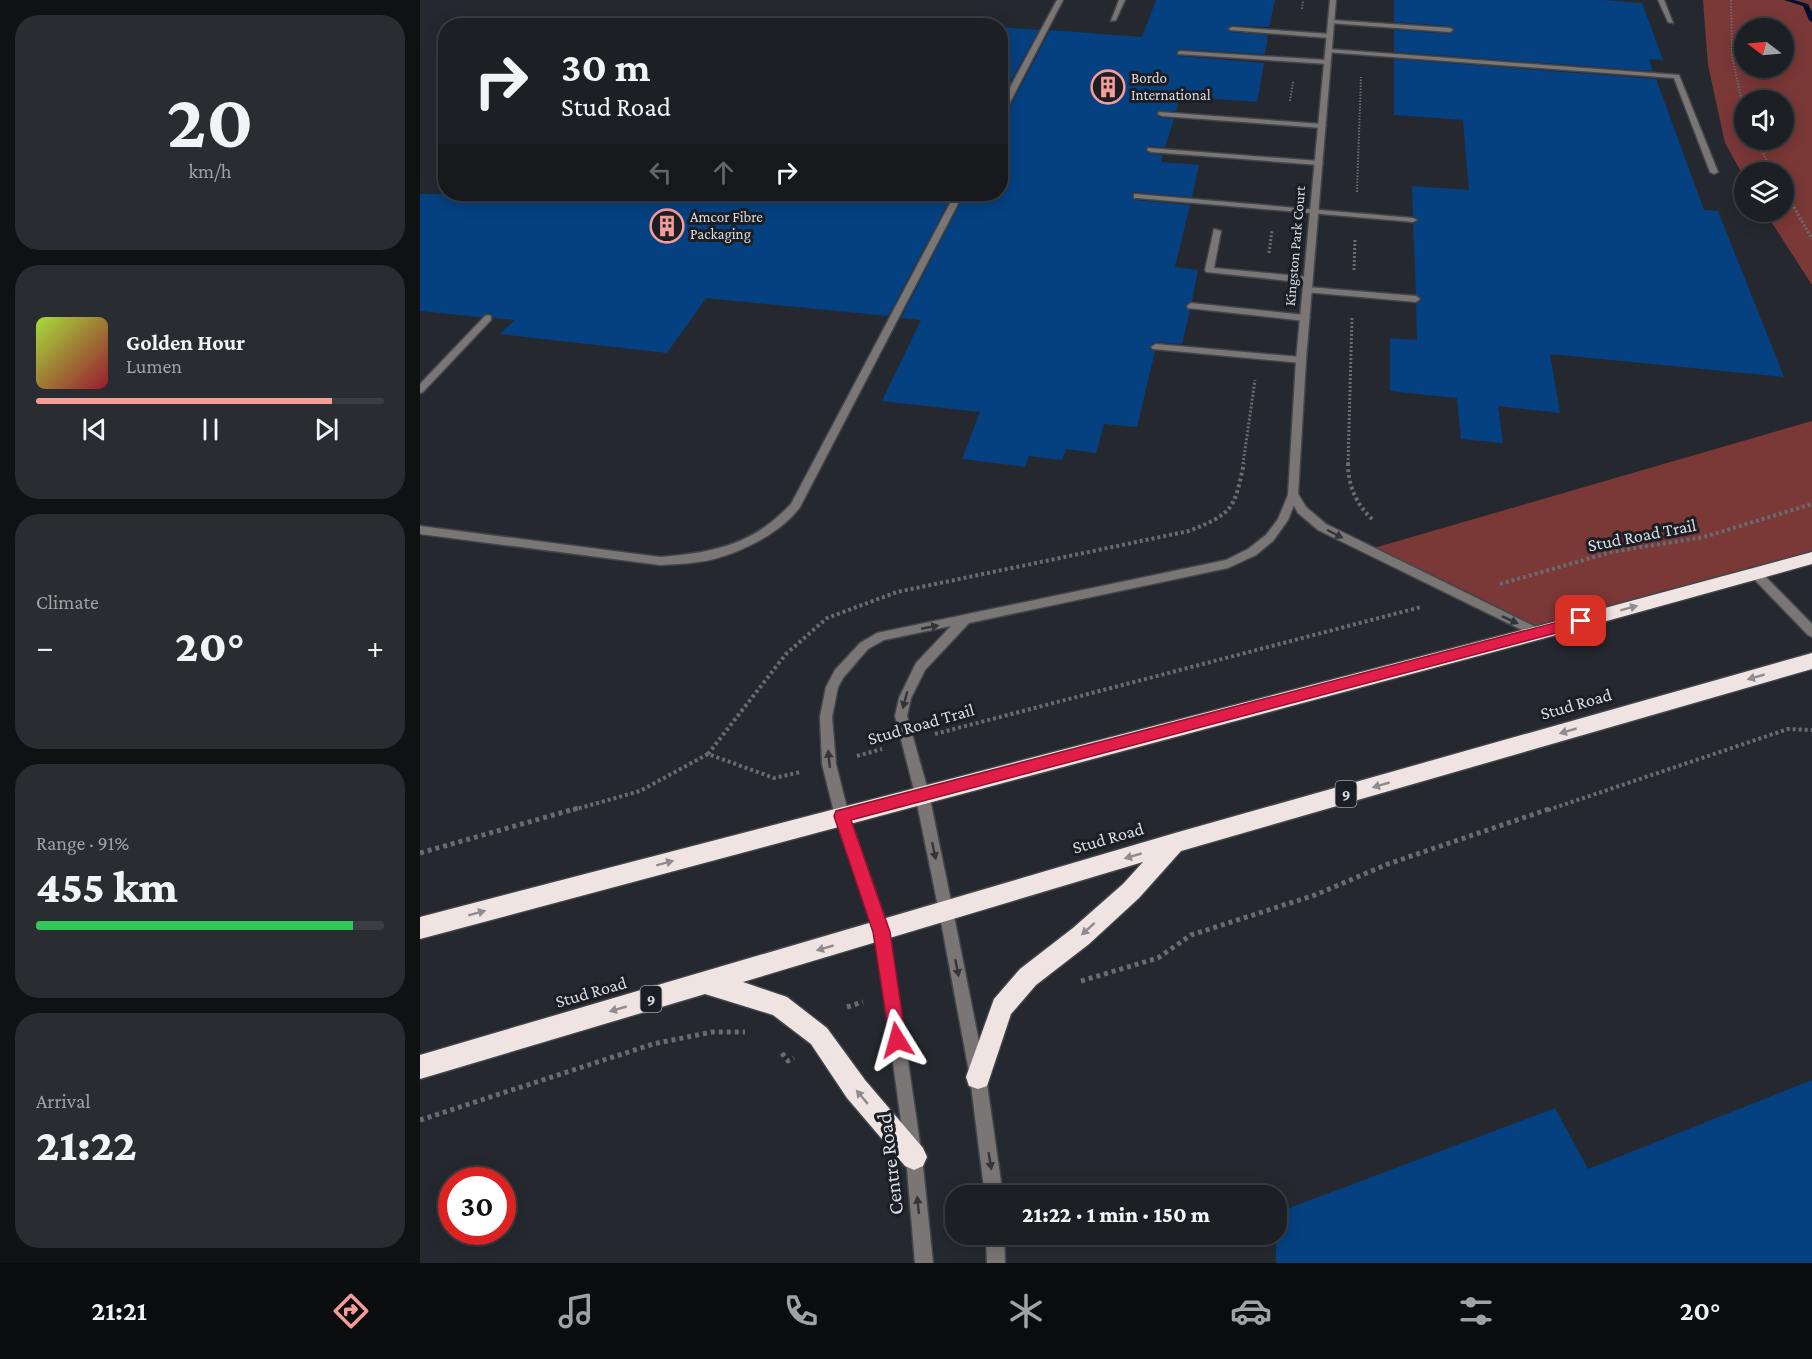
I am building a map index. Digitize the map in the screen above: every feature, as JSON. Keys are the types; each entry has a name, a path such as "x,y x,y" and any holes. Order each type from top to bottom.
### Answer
{"highway":[{"path":"420,928 1538,633 1812,558"},
{"name":"Stud Road","path":"420,1067 882,932 1175,843 1812,661"},
{"path":"978,1077 1002,1007 1028,977 1081,936 1131,891 1175,843"},
{"path":"706,983 779,1005 819,1035 856,1089 914,1157"}],"street":[{"path":"1008,99 1060,0"},
{"path":"1113,20 1122,0"},
{"name":"Kingston Park Court","path":"842,816 830,764 826,717 828,701 832,687 848,662 864,646 881,636 1228,564 1255,551 1275,535 1286,517 1293,495 1301,360 1333,0"},
{"path":"1661,0 1671,22"},
{"path":"1331,22 1450,30"},
{"path":"1232,29 1329,36"},
{"path":"1328,51 1677,76 1714,172"},
{"path":"1180,53 1327,62"},
{"path":"1162,114 1322,126"},
{"path":"1151,150 1319,163"},
{"path":"1137,196 1413,220"},
{"path":"420,530 660,561 700,558 733,548 770,530 795,507 955,201"},
{"path":"1217,231 1209,270 1266,275 1308,285 1416,299"},
{"path":"1191,306 1305,318"},
{"path":"420,390 488,318"},
{"path":"1156,347 1301,360"},
{"path":"1293,495 1302,510 1322,527 1538,633"},
{"path":"1755,573 1812,632"},
{"path":"964,620 920,667 911,682 901,716 922,794 946,911 978,1077 993,1185"},
{"name":"Centre Road","path":"842,816 882,932 914,1157 924,1263"},
{"path":"995,1245 996,1263"}],"path":[{"path":"1298,34 1303,0"},
{"path":"1731,0 1728,36 1737,90"},
{"path":"1287,123 1296,60"},
{"path":"1266,275 1275,208"},
{"path":"1794,208 1812,239"},
{"path":"420,853 640,791 708,754 786,654 827,618 897,592 1189,531 1219,519 1236,501 1248,443 1257,356"},
{"name":"Stud Road Trail","path":"1491,586 1612,552 1704,537 1812,504"},
{"name":"Stud Road Trail","path":"708,754 774,778 947,730 1428,605"},
{"path":"1071,984 1158,958 1191,935 1315,895 1388,864 1788,729 1812,730"},
{"path":"420,1119 681,1037 712,1032 745,1032 755,1036"},
{"path":"773,1046 788,1061 802,1052"}],"shaded area":[{"path":"1703,0 1812,0 1812,285 1771,222 1794,222 1794,162 1736,162 1725,143 1708,65"},
{"path":"1812,421 1812,558 1538,633 1367,550"}],"building":[{"path":"1156,0 1275,0 1269,27 1232,25 1227,29 1230,32 1268,35 1265,54 1180,49 1176,52 1178,56 1264,63 1257,102 1180,96 1176,111 1157,111 1156,115 1161,118 1174,119 1165,147 1148,146 1145,151 1163,155 1161,162 1199,165 1192,197 1134,192 1132,194 1134,200 1190,205 1175,267 1198,270 1192,301 1185,305 1190,310 1182,344 1157,342 1150,345 1149,349 1155,351 1137,427 1104,424 1096,453 1066,449 1062,460 1029,456 1025,467 962,459 980,412 882,401 921,320 901,318 961,201 1008,201 1008,111 1050,30 1142,37"},
{"path":"1394,0 1603,0 1642,3 1663,60 1649,59 1653,71 1394,52 1394,30 1450,34 1455,31 1450,26 1394,22"},
{"path":"1008,28 1039,30 1008,86"},
{"path":"1394,59 1656,79 1704,210 1718,211 1784,377 1550,354 1560,413 1498,406 1503,443 1461,439 1457,398 1390,391 1390,338 1417,340 1416,304 1422,299 1416,294 1413,224 1419,219 1413,216 1412,186 1469,190 1463,120 1394,115"},
{"name":"Amcor Fibre Packaging","path":"420,194 438,194 438,201 949,201 888,316 706,298 667,353 499,334 515,320 493,318 493,315 489,313 481,317 420,311"},
{"path":"1812,1080 1812,1263 1276,1263 1276,1245 1287,1245 1287,1209 1555,1108 1588,1169"}],"waterway":[{"path":"1787,0 1806,5 1812,20"}],"place":[{"name":"Bordo International","path":"1108,87"},
{"name":"Amcor Fibre Packaging","path":"667,226"}],"route":[{"path":"897,1040 882,932 842,816 1581,621"}]}
